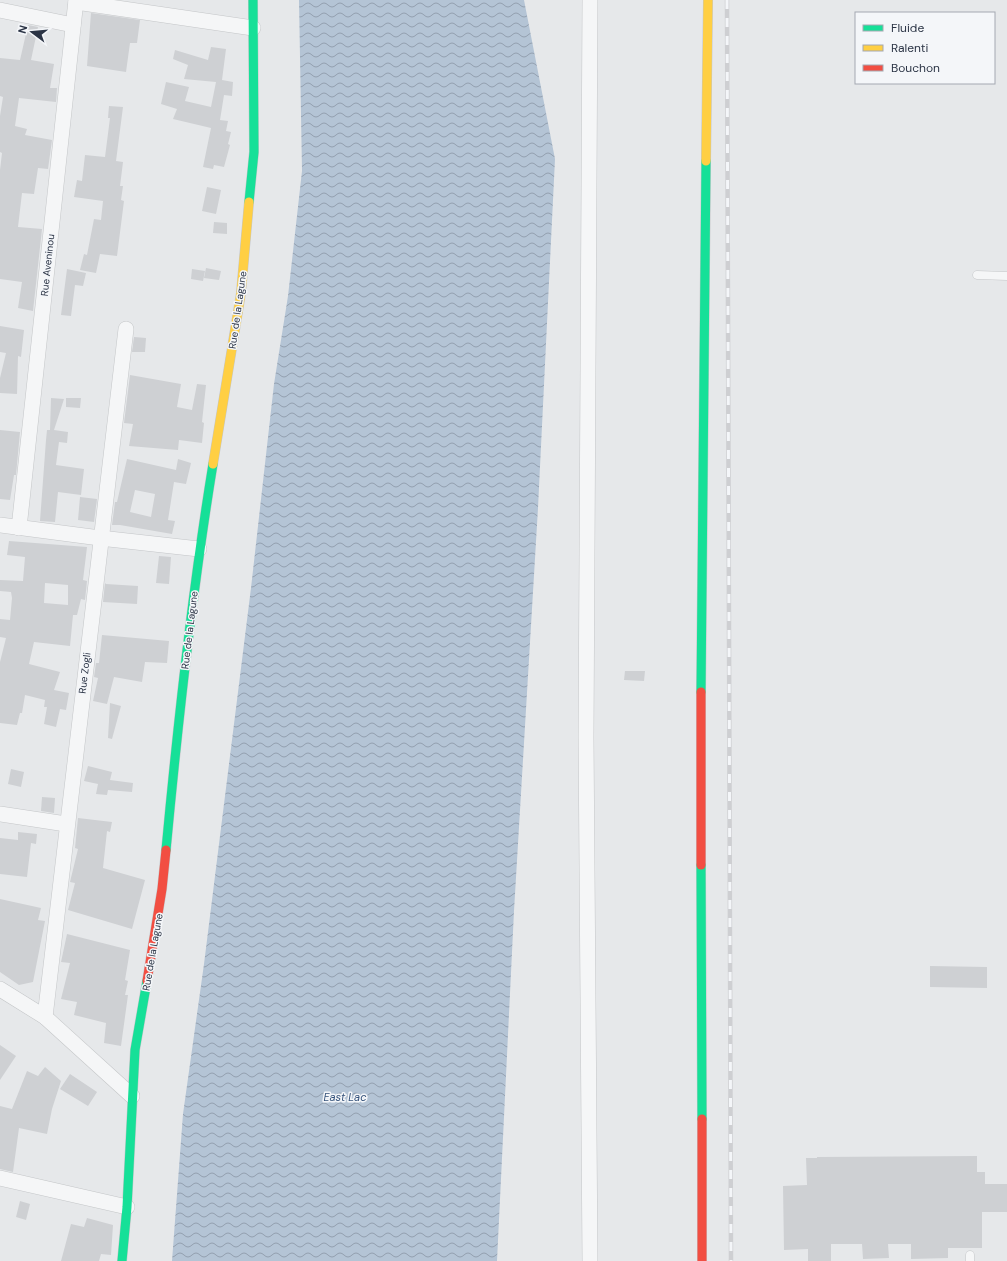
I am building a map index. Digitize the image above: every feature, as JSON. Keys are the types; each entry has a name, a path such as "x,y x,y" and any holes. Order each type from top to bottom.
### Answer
{"street":[{"name":"Rue de la Lagune","path":"122,1261 127,1207 135,1050 162,889 179,715 199,548 241,293 254,152 253,0"},
{"path":"590,0 586,737 590,1261"},
{"path":"702,1261 701,584 708,0"},
{"name":"Rue Aveninou","path":"19,528 76,1 142,6 253,28"},
{"path":"0,10 73,24"},
{"name":"Rue Zogli","path":"45,1017 66,824 126,329"},
{"path":"0,525 100,538 199,548"},
{"path":"0,814 66,824"},
{"path":"0,989 45,1017 132,1096"},
{"path":"0,1178 127,1207"}],"lane":[{"path":"977,275 1007,276"}],"water":[{"name":"East Lac","path":"299,0 524,0 555,159 538,508 514,911 497,1261 172,1261 183,1114 204,964 251,588 274,384 288,296 302,171"}],"building":[{"path":"91,13 140,20 137,43 130,43 126,72 87,66"},
{"path":"28,25 38,27 31,60 54,64 50,88 57,88 56,102 19,98 15,126 27,129 25,135 52,140 48,169 38,168 34,194 22,193 18,227 42,229 33,311 18,308 22,282 0,279 0,170 2,153 0,152 0,116 3,97 0,96 0,58 20,60"},
{"path":"211,47 226,49 222,80 233,82 232,96 224,95 220,120 228,121 226,131 231,132 228,144 230,145 224,167 214,165 213,169 203,167 211,128 173,119 177,109 161,104 166,82 189,87 185,101 211,107 216,82 184,79 188,65 173,59 175,50 208,60"},
{"path":"109,106 123,107 116,161 123,162 120,186 123,186 121,200 124,201 117,256 100,254 96,273 80,270 84,254 87,255 94,219 101,220 103,201 74,197 77,180 82,181 85,155 105,157 110,118 108,118"},
{"path":"207,187 221,190 216,214 202,211"},
{"path":"214,222 227,223 227,234 213,233"},
{"path":"206,268 221,271 219,280 204,278"},
{"path":"67,269 86,273 83,286 75,285 71,316 61,315"},
{"path":"192,269 205,271 203,281 191,279"},
{"path":"0,326 24,330 21,357 18,356 17,394 0,393 0,378 6,353 0,352"},
{"path":"134,337 146,338 145,352 132,352"},
{"path":"130,375 181,384 177,407 192,410 197,384 206,385 202,422 204,423 202,443 179,440 178,450 129,446 133,424 124,423"},
{"path":"51,398 64,399 54,430 68,432 67,443 59,442 56,465 84,469 81,495 58,492 55,522 40,521 47,430 50,430"},
{"path":"66,398 81,398 80,408 66,407"},
{"path":"0,430 20,432 16,475 14,475 10,500 0,499"},
{"path":"127,459 176,470 178,459 191,463 186,484 174,482 168,520 175,521 172,534 112,525 115,502 117,502","holes":["135,490 155,494 151,517 130,512"]},
{"path":"80,497 97,499 94,522 78,520"},
{"path":"9,541 87,547 83,580 87,581 85,600 81,599 77,615 73,615 70,646 34,642 29,664 60,672 54,690 69,693 66,710 60,709 56,727 44,724 47,707 44,707 45,700 25,695 22,713 20,713 17,725 0,723 0,662 6,638 0,637 0,619 10,620 12,598 11,592 0,591 0,580 23,581 25,557 7,555","holes":["45,583 68,585 68,605 44,603"]},
{"path":"159,556 171,557 169,584 156,583"},
{"path":"105,583 138,586 137,604 103,602"},
{"path":"102,635 169,641 167,663 145,662 142,682 114,677 107,704 93,701 98,678 94,677 96,663 99,663"},
{"path":"625,671 645,671 644,681 624,680"},
{"path":"110,703 121,706 112,739 108,738"},
{"path":"88,766 112,772 110,780 133,783 132,792 108,790 107,795 96,794 98,784 84,781"},
{"path":"11,769 24,772 21,787 8,784"},
{"path":"42,797 55,798 54,813 41,811"},
{"path":"78,818 112,822 110,832 107,831 103,868 145,880 132,929 68,910 75,883 70,882 78,849 75,848"},
{"path":"18,832 37,834 36,844 31,843 27,877 0,874 0,838 18,840"},
{"path":"0,899 41,908 38,920 45,921 33,982 19,985 0,972"},
{"path":"67,934 130,950 125,980 128,981 125,995 128,995 121,1046 104,1043 106,1023 74,1015 77,1002 61,999 70,963 61,962"},
{"path":"930,966 987,967 987,988 930,987"},
{"path":"0,1045 16,1056 0,1080"},
{"path":"45,1067 61,1081 52,1109 47,1134 19,1128 13,1172 0,1169 0,1106 12,1109 27,1071 38,1076"},
{"path":"70,1074 97,1092 88,1106 60,1089"},
{"path":"977,1156 977,1172 985,1172 985,1184 1007,1184 1007,1212 982,1212 982,1248 948,1248 948,1258 911,1259 911,1244 888,1244 889,1258 863,1259 862,1244 831,1244 831,1261 808,1261 808,1249 784,1250 783,1186 807,1185 806,1158"},
{"path":"20,1201 30,1204 26,1220 16,1217"},
{"path":"87,1218 113,1225 111,1255 101,1254 99,1261 61,1261 71,1224 84,1227"}],"railway":[{"path":"727,0 731,1261"}],"traffic: fast":[{"path":"249,202 254,152 253,0"},
{"path":"701,692 706,161"},
{"path":"166,850 186,657 198,560 213,464"},
{"path":"701,865 702,1119"},
{"path":"122,1261 127,1207 135,1050 147,981"}],"traffic: slow":[{"path":"706,161 708,0"},
{"path":"213,464 241,293 249,202"}],"traffic: jam":[{"path":"701,692 701,865"},
{"path":"147,981 162,889 166,850"},
{"path":"702,1119 702,1261"}]}
